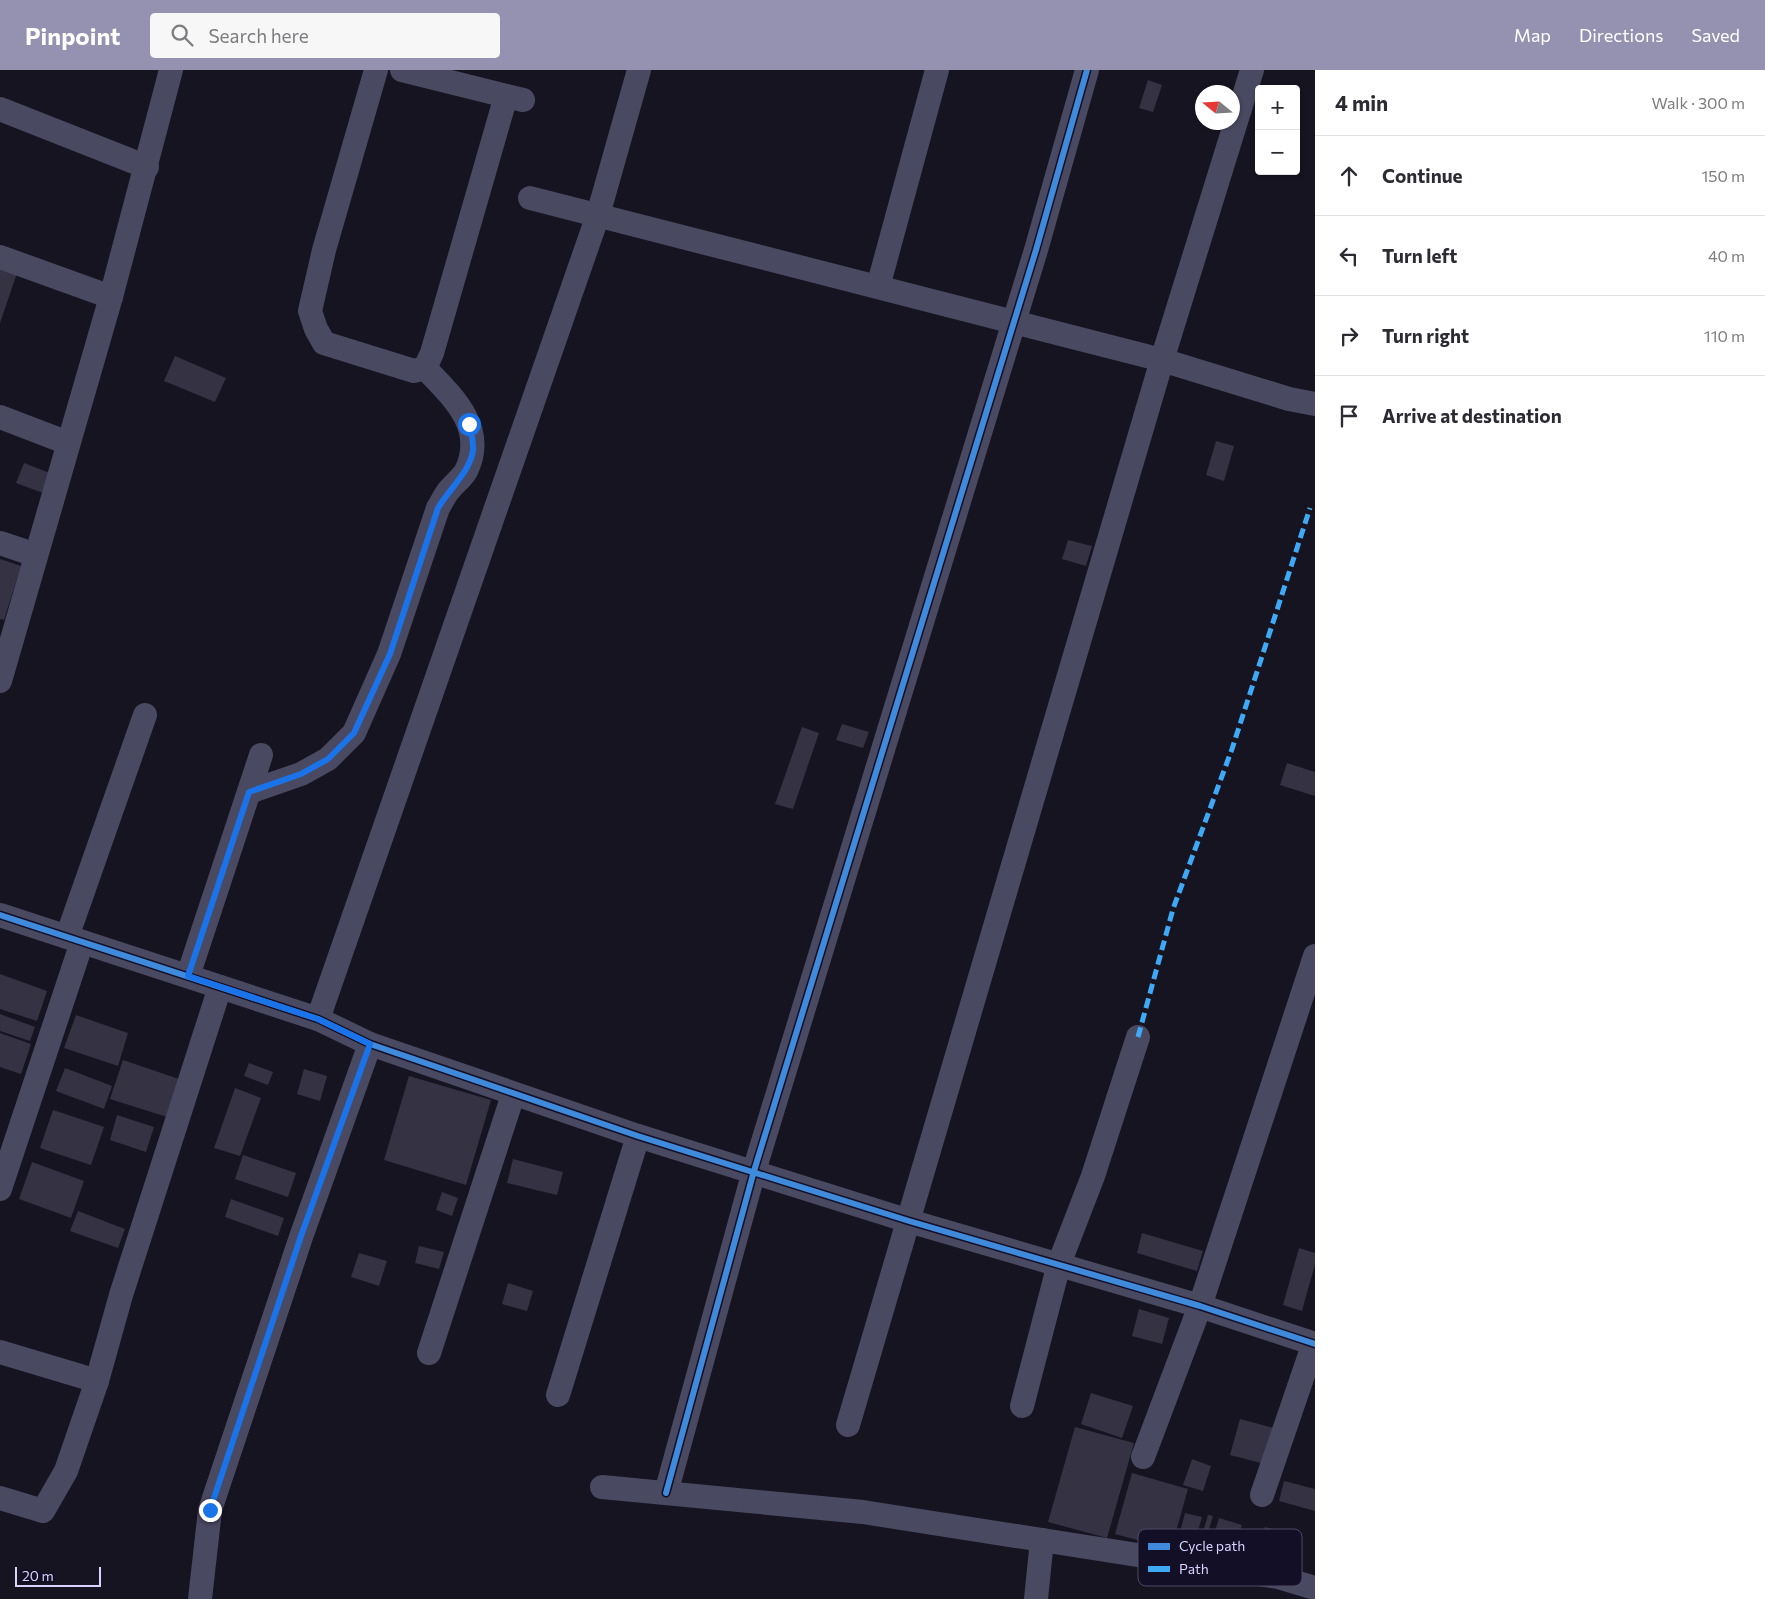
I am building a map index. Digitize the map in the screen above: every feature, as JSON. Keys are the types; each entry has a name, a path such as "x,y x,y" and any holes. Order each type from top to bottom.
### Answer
{"street":[{"path":"0,682 111,297 147,167 171,70"},
{"path":"376,70 324,250 310,311 316,329 324,343 414,371 425,368 432,353 514,98 402,70"},
{"path":"318,1019 598,215 639,70"},
{"path":"878,287 938,70"},
{"path":"666,1493 754,1171 1014,322 1087,70"},
{"path":"848,1425 1162,360 1252,70"},
{"path":"0,109 147,167"},
{"path":"530,198 1162,360 1289,399 1315,404"},
{"path":"0,257 111,297"},
{"path":"249,792 301,774 328,759 354,733 390,654 438,508 448,490 465,473 473,450 469,424 452,396 425,368"},
{"path":"0,417 68,443"},
{"path":"0,543 36,555"},
{"path":"0,1189 74,940 145,715"},
{"path":"188,976 261,755"},
{"path":"0,915 318,1019 370,1044 513,1095 638,1136 909,1221 1200,1306 1314,1344 1262,1495"},
{"path":"1143,1457 1200,1306 1315,956"},
{"path":"0,1498 43,1511 66,1471 97,1381 121,1295 220,987"},
{"path":"1022,1406 1059,1264 1093,1176 1138,1037"},
{"path":"200,1599 210,1510 301,1236 370,1044"},
{"path":"429,1352 513,1095"},
{"path":"558,1396 638,1136"},
{"path":"0,1352 97,1381"},
{"path":"602,1487 863,1512 1138,1555"},
{"path":"1036,1599 1042,1540"},
{"path":"1302,1584 1315,1588"}],"building":[{"path":"1148,80 1162,85 1153,112 1139,108"},
{"path":"0,267 17,273 0,323"},
{"path":"175,356 226,378 215,402 164,381"},
{"path":"1216,441 1234,446 1224,481 1206,475"},
{"path":"24,463 50,473 43,493 16,483"},
{"path":"1068,540 1092,546 1086,566 1062,559"},
{"path":"0,559 21,566 4,620 0,619"},
{"path":"842,724 869,732 863,748 836,740"},
{"path":"802,727 819,733 793,809 775,804"},
{"path":"1287,763 1315,772 1315,796 1280,785"},
{"path":"0,974 47,991 37,1021 0,1009"},
{"path":"0,1014 35,1027 30,1041 0,1031"},
{"path":"76,1015 128,1033 118,1066 64,1048"},
{"path":"0,1033 31,1044 21,1074 0,1067"},
{"path":"123,1060 179,1079 167,1117 110,1099"},
{"path":"249,1063 273,1072 268,1085 244,1076"},
{"path":"65,1068 112,1086 104,1109 56,1091"},
{"path":"304,1069 327,1076 320,1101 297,1094"},
{"path":"409,1076 491,1100 466,1185 384,1160"},
{"path":"235,1088 261,1098 240,1156 214,1148"},
{"path":"53,1110 104,1127 91,1165 40,1148"},
{"path":"117,1115 154,1127 146,1152 110,1140"},
{"path":"243,1155 296,1173 288,1197 235,1179"},
{"path":"513,1159 563,1172 557,1195 507,1183"},
{"path":"32,1162 84,1181 71,1218 19,1199"},
{"path":"442,1192 458,1198 452,1216 436,1210"},
{"path":"231,1199 284,1218 278,1236 225,1217"},
{"path":"78,1211 125,1229 118,1248 70,1231"},
{"path":"1142,1233 1203,1251 1197,1271 1137,1253"},
{"path":"419,1246 444,1252 439,1269 415,1263"},
{"path":"1299,1248 1315,1253 1315,1264 1302,1311 1283,1305"},
{"path":"359,1253 387,1261 379,1286 351,1277"},
{"path":"508,1283 533,1291 527,1311 502,1304"},
{"path":"1139,1309 1169,1318 1162,1344 1132,1336"},
{"path":"1091,1393 1133,1406 1122,1438 1081,1424"},
{"path":"1240,1419 1274,1428 1265,1464 1230,1455"},
{"path":"1075,1427 1134,1443 1107,1538 1048,1522"},
{"path":"1192,1459 1211,1466 1203,1491 1183,1485"},
{"path":"1132,1473 1188,1489 1177,1529 1138,1529 1138,1540 1115,1534"},
{"path":"1284,1481 1315,1489 1315,1511 1279,1501"},
{"path":"1185,1513 1202,1517 1199,1529 1181,1529"},
{"path":"1208,1515 1213,1516 1209,1529 1204,1529"},
{"path":"1219,1518 1242,1525 1241,1529 1216,1529"}],"marked path":[{"path":"1138,1037 1173,909 1232,749 1310,508"}],"cycle path":[{"path":"666,1493 754,1171 1036,250 1087,70"},
{"path":"0,915 318,1019 370,1044 638,1136 909,1221 1200,1306 1315,1344"}],"route":[{"path":"210,1510 301,1236 370,1044 318,1019 188,976 249,792 301,774 328,759 354,733 390,654 438,508 448,490 465,473 473,450 469,424"}]}
